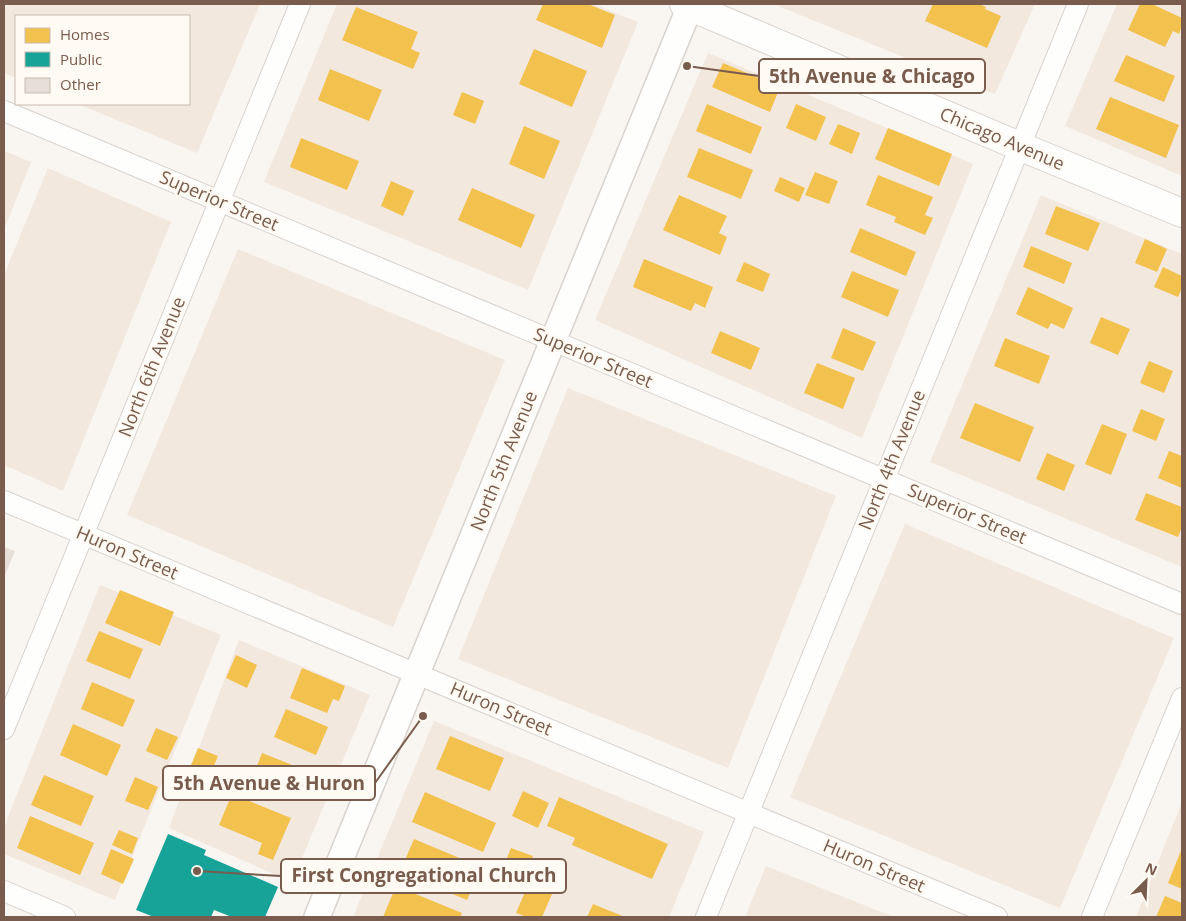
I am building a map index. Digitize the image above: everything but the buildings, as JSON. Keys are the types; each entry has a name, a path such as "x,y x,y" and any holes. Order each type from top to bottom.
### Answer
{"main road":[{"name":"Chicago Avenue","path":"689,5 1019,146 1182,213"}],"street":[{"name":"North 6th Avenue","path":"4,729 300,4"},
{"name":"North 4th Avenue","path":"706,917 1078,4"},
{"name":"North 5th Avenue","path":"317,917 689,5"},
{"name":"Superior Street","path":"4,111 1182,604"},
{"name":"Huron Street","path":"4,501 997,917"},
{"path":"1092,917 1182,698"},
{"path":"4,891 65,917"}],"shaded area":[{"path":"4,4 260,4 197,153 80,105 190,105 190,15 15,15 15,78 4,73"},
{"path":"337,4 593,4 638,22 528,290 264,182"},
{"path":"773,4 1035,4 995,94"},
{"path":"1117,4 1182,4 1182,176 1065,126"},
{"path":"708,53 973,164 862,438 595,320"},
{"path":"4,151 31,162 4,230"},
{"path":"48,168 171,222 63,491 4,465 4,275"},
{"path":"1041,195 1182,254 1182,567 930,462"},
{"path":"238,249 505,360 393,627 127,515"},
{"path":"568,388 836,496 728,768 458,659"},
{"path":"905,524 1174,638 1060,908 790,797"},
{"path":"100,585 221,635 115,900 4,854 4,827"},
{"path":"239,640 370,695 292,882 169,828"},
{"path":"434,721 704,832 669,917 353,917"},
{"path":"1182,802 1182,917 1136,917"},
{"path":"766,866 894,917 745,917"}],"place":[{"name":"5th Avenue & Chicago","path":"687,66"},
{"name":"5th Avenue & Huron","path":"423,716"},
{"name":"First Congregational Church","path":"197,871"}]}
